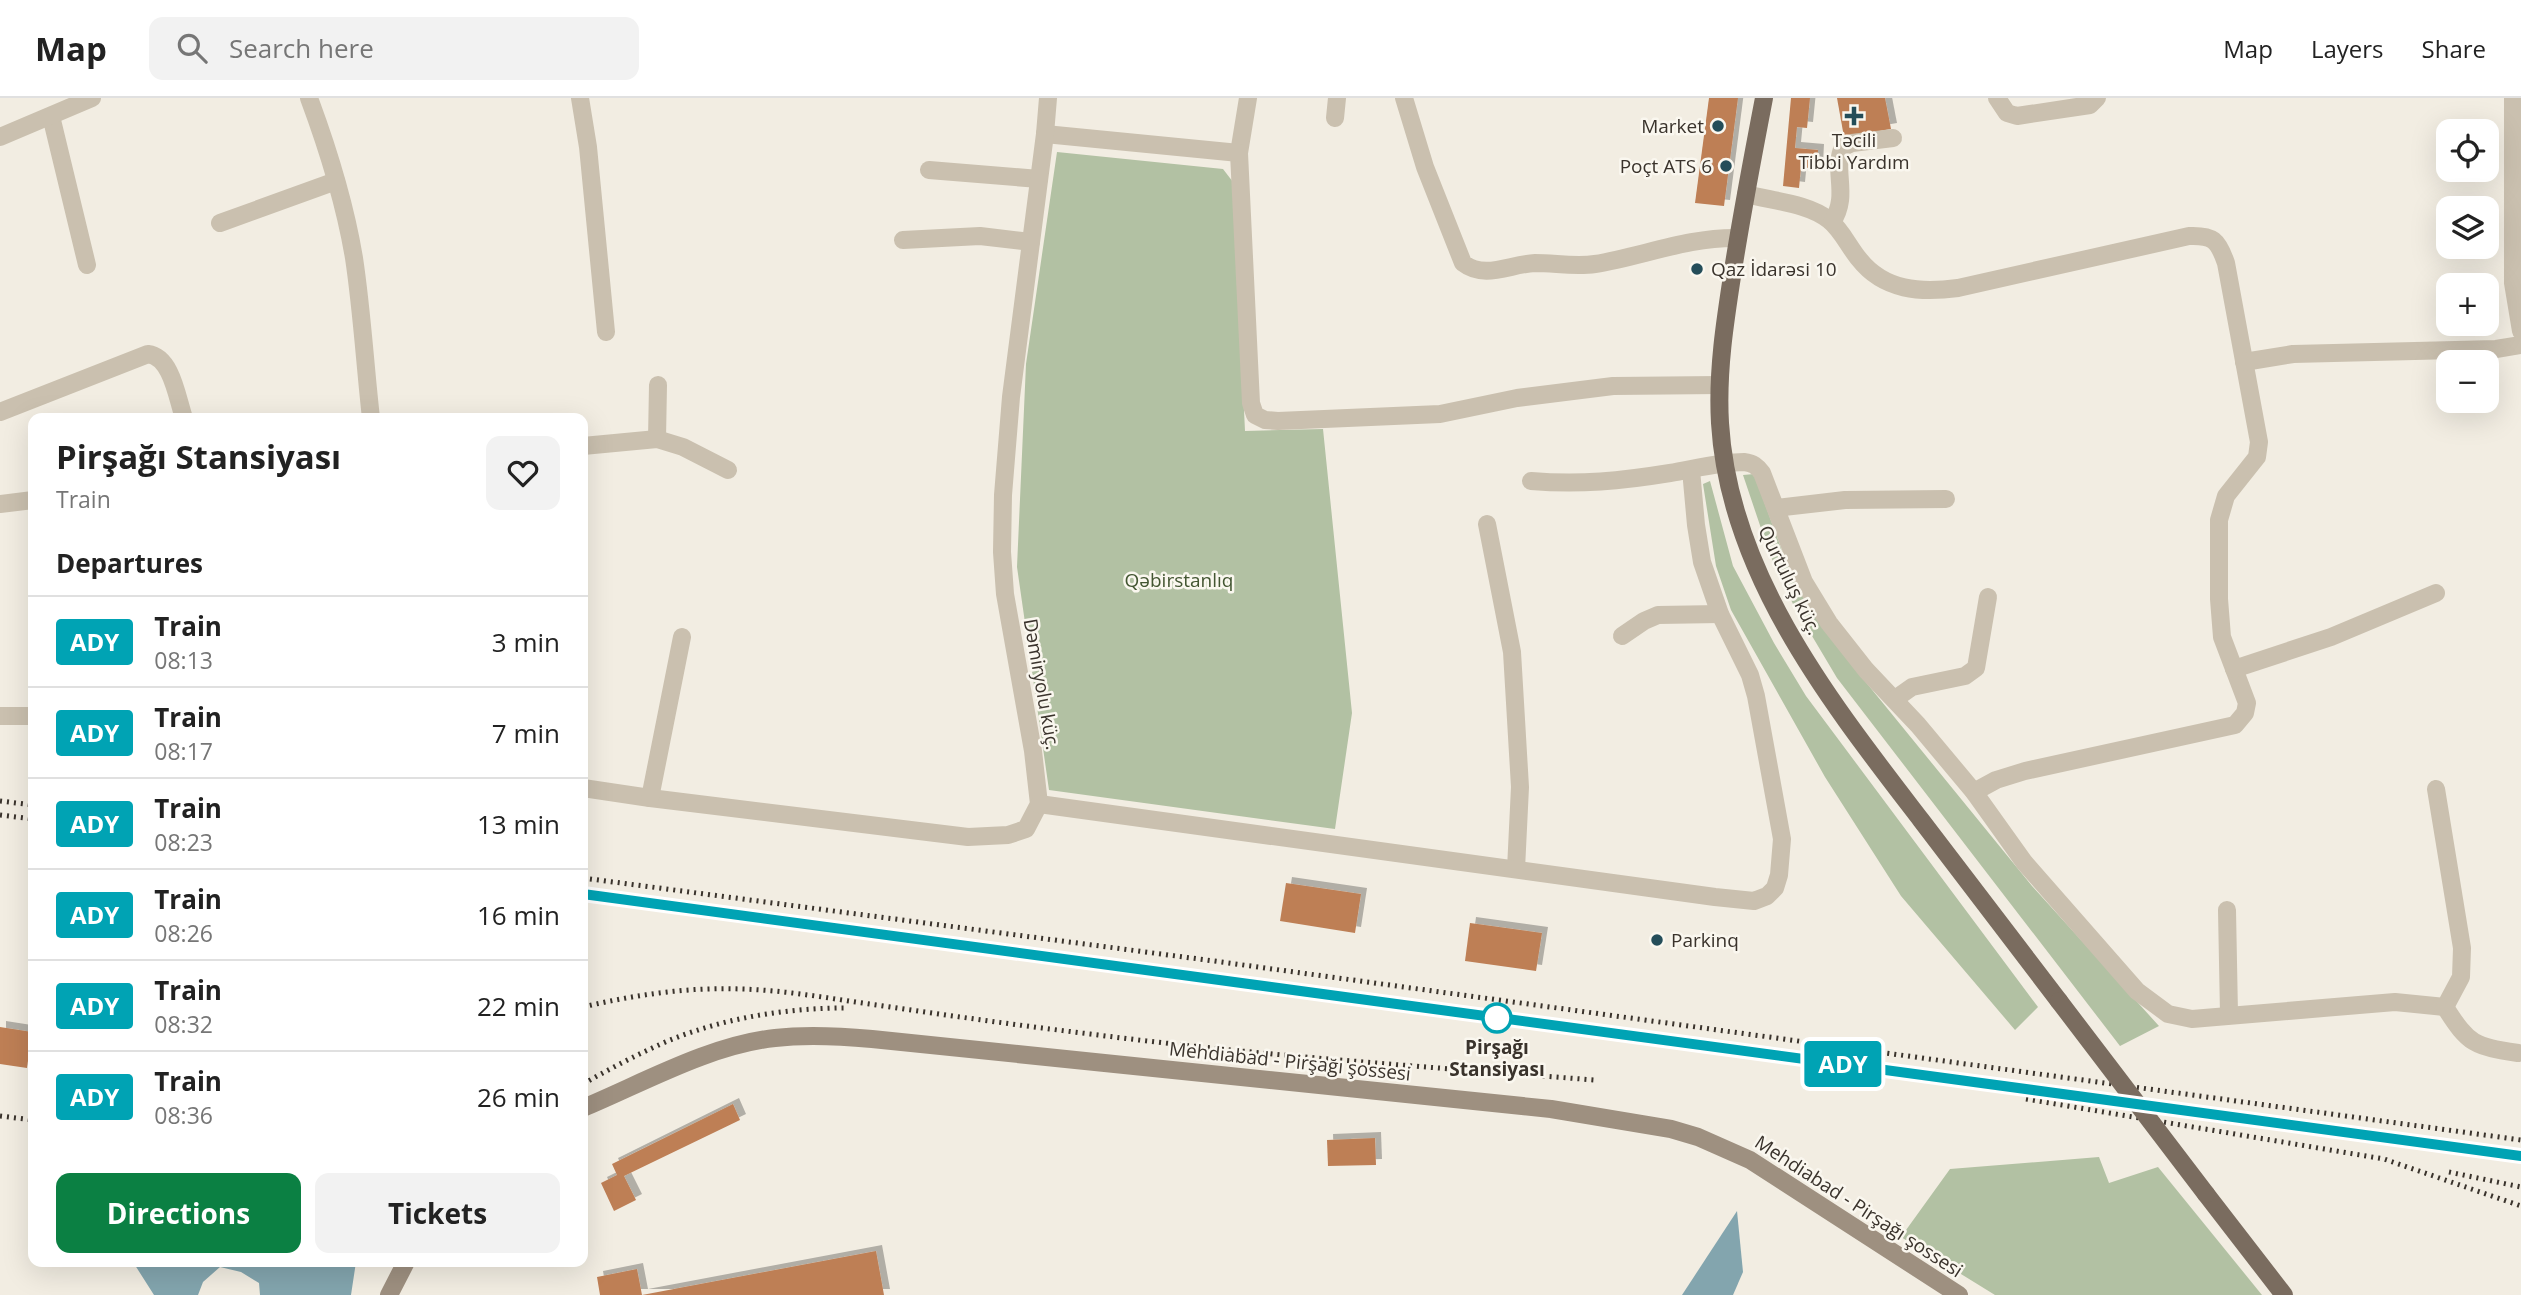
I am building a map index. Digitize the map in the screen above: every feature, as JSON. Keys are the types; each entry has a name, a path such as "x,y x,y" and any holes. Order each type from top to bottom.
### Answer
{"main road":[{"name":"Qurtuluş küç.","path":"1764,98 1738,238 1719,385 1725,464 1748,548 1775,605 1804,656 1881,768 2284,1295"},
{"name":"Mehdiabad - Pirşağı şossesi","path":"588,1106 720,1051 762,1040 803,1035 872,1038 1551,1109 1671,1129 1725,1148 1797,1188 1959,1295"},
{"path":"389,1295 403,1267"}],"street":[{"path":"0,137 92,98"},
{"path":"309,98 323,135 354,257 370,413"},
{"path":"580,98 588,147 606,332"},
{"name":"Dəmiryolu küç.","path":"1039,804 1033,751 1005,594 1002,552 1003,495 1011,397 1048,98"},
{"path":"1248,98 1239,153 1251,403 1255,415 1265,420 1413,416 1582,389 1719,385"},
{"path":"1335,118 1337,98"},
{"path":"1404,98 1425,167 1463,263 1473,271 1483,272 1536,263 1567,266 1594,264 1698,241 1738,238"},
{"path":"1997,98 2007,113 2017,116 2090,105 2097,98"},
{"path":"2513,98 2512,284 2521,331"},
{"path":"51,116 87,265"},
{"path":"1045,134 1239,153"},
{"path":"1832,222 1839,211 1842,197 1840,154 1843,146 1893,138"},
{"path":"929,170 1039,179"},
{"path":"220,223 336,181"},
{"path":"1746,194 1816,211 1832,222 1860,262 1875,275 1890,284 1910,290 1958,288 2189,236 2203,236 2214,240 2221,248 2259,442 2257,457 2227,496 2219,520 2222,637 2247,703 2245,713 2235,725 2025,771 1996,780 1974,792"},
{"path":"903,240 980,236 1031,242"},
{"path":"2244,362 2293,355 2496,349 2521,345"},
{"path":"0,412 148,354 157,355 165,363 182,413"},
{"path":"657,439 658,385"},
{"path":"588,445 657,439 683,447 728,470"},
{"path":"1531,481 1571,485 1607,483 1725,464 1747,462 1756,466 1762,473 1804,582 1829,623 1866,670 1895,699 1974,792 2024,862 2137,991 2168,1014 2192,1019 2395,1002 2445,1007"},
{"path":"588,789 968,837 1008,835 1026,829 1039,804 1754,901 1775,888 1779,875 1782,839 1750,675 1720,614 1702,562 1691,470"},
{"path":"1776,509 1845,500 1946,499"},
{"path":"0,504 28,501"},
{"path":"1487,524 1512,652 1520,788 1516,869"},
{"path":"2234,668 2331,637 2436,593"},
{"path":"1895,699 1912,687 1965,676 1976,668 1989,597"},
{"path":"1622,636 1658,615 1720,614"},
{"path":"650,798 682,637"},
{"path":"0,716 28,716"},
{"path":"2436,789 2462,948 2461,977 2445,1007"},
{"path":"2227,910 2229,1014"},
{"path":"2445,1007 2461,1034 2480,1047 2518,1053"}],"green space":[{"name":"Qəbirstanlıq","path":"1057,152 1223,169 1233,182 1245,431 1323,429 1352,713 1335,829 1049,790 1017,567 1026,364"},
{"path":"1754,474 1784,556 1806,603 1847,659 2032,886 2159,1026 2120,1046 1837,678 1793,604 1770,555 1743,475"},
{"path":"1710,481 1733,566 1806,696 2038,1007 2015,1030 1901,896 1825,777 1731,610 1716,566 1703,484"},
{"path":"2099,1157 2109,1183 2158,1167 2262,1295 1995,1295 1901,1237 1950,1169"}],"water":[{"path":"1737,1211 1743,1272 1733,1295 1682,1295"},
{"path":"136,1267 220,1267 203,1282 198,1295 154,1295"},
{"path":"220,1267 355,1267 351,1295 260,1295 259,1283 241,1272"}],"building":[{"path":"1709,98 1738,98 1724,206 1695,203"},
{"path":"1791,98 1810,98 1807,128 1797,127 1795,148 1818,150 1817,169 1801,167 1799,188 1783,186"},
{"path":"1837,98 1885,98 1891,129 1844,137"},
{"path":"1286,883 1361,894 1355,933 1280,921"},
{"path":"1470,923 1542,933 1536,971 1465,961"},
{"path":"0,1027 28,1031 27,1068 0,1064"},
{"path":"733,1104 740,1120 624,1176 636,1200 614,1211 601,1183 617,1175 612,1164"},
{"path":"1375,1138 1376,1165 1328,1166 1327,1140"},
{"path":"876,1251 884,1295 642,1295"},
{"path":"637,1269 642,1295 600,1295 597,1277"}],"railway":[{"path":"0,801 28,804"},
{"path":"0,815 28,818"},
{"path":"588,879 1214,961 2521,1140"},
{"path":"588,895 2521,1156"},
{"path":"588,1006 680,991 757,990 1222,1049 1594,1080"},
{"path":"588,1081 659,1045 712,1026 778,1012 845,1008"},
{"path":"2026,1099 2384,1159 2521,1206"},
{"path":"0,1116 28,1119"},
{"path":"2449,1172 2521,1187"}],"train":[{"name":"ADY","path":"588,895 2521,1156"}],"place":[{"name":"Təcili Tibbi Yardım","path":"1854,116"},
{"name":"Market","path":"1718,126"},
{"name":"Poçt ATS 6","path":"1726,166"},
{"name":"Qaz İdarəsi 10","path":"1697,269"},
{"name":"Parkinq","path":"1657,940"},
{"name":"Pirşağı Stansiyası","path":"1497,1018"}]}
